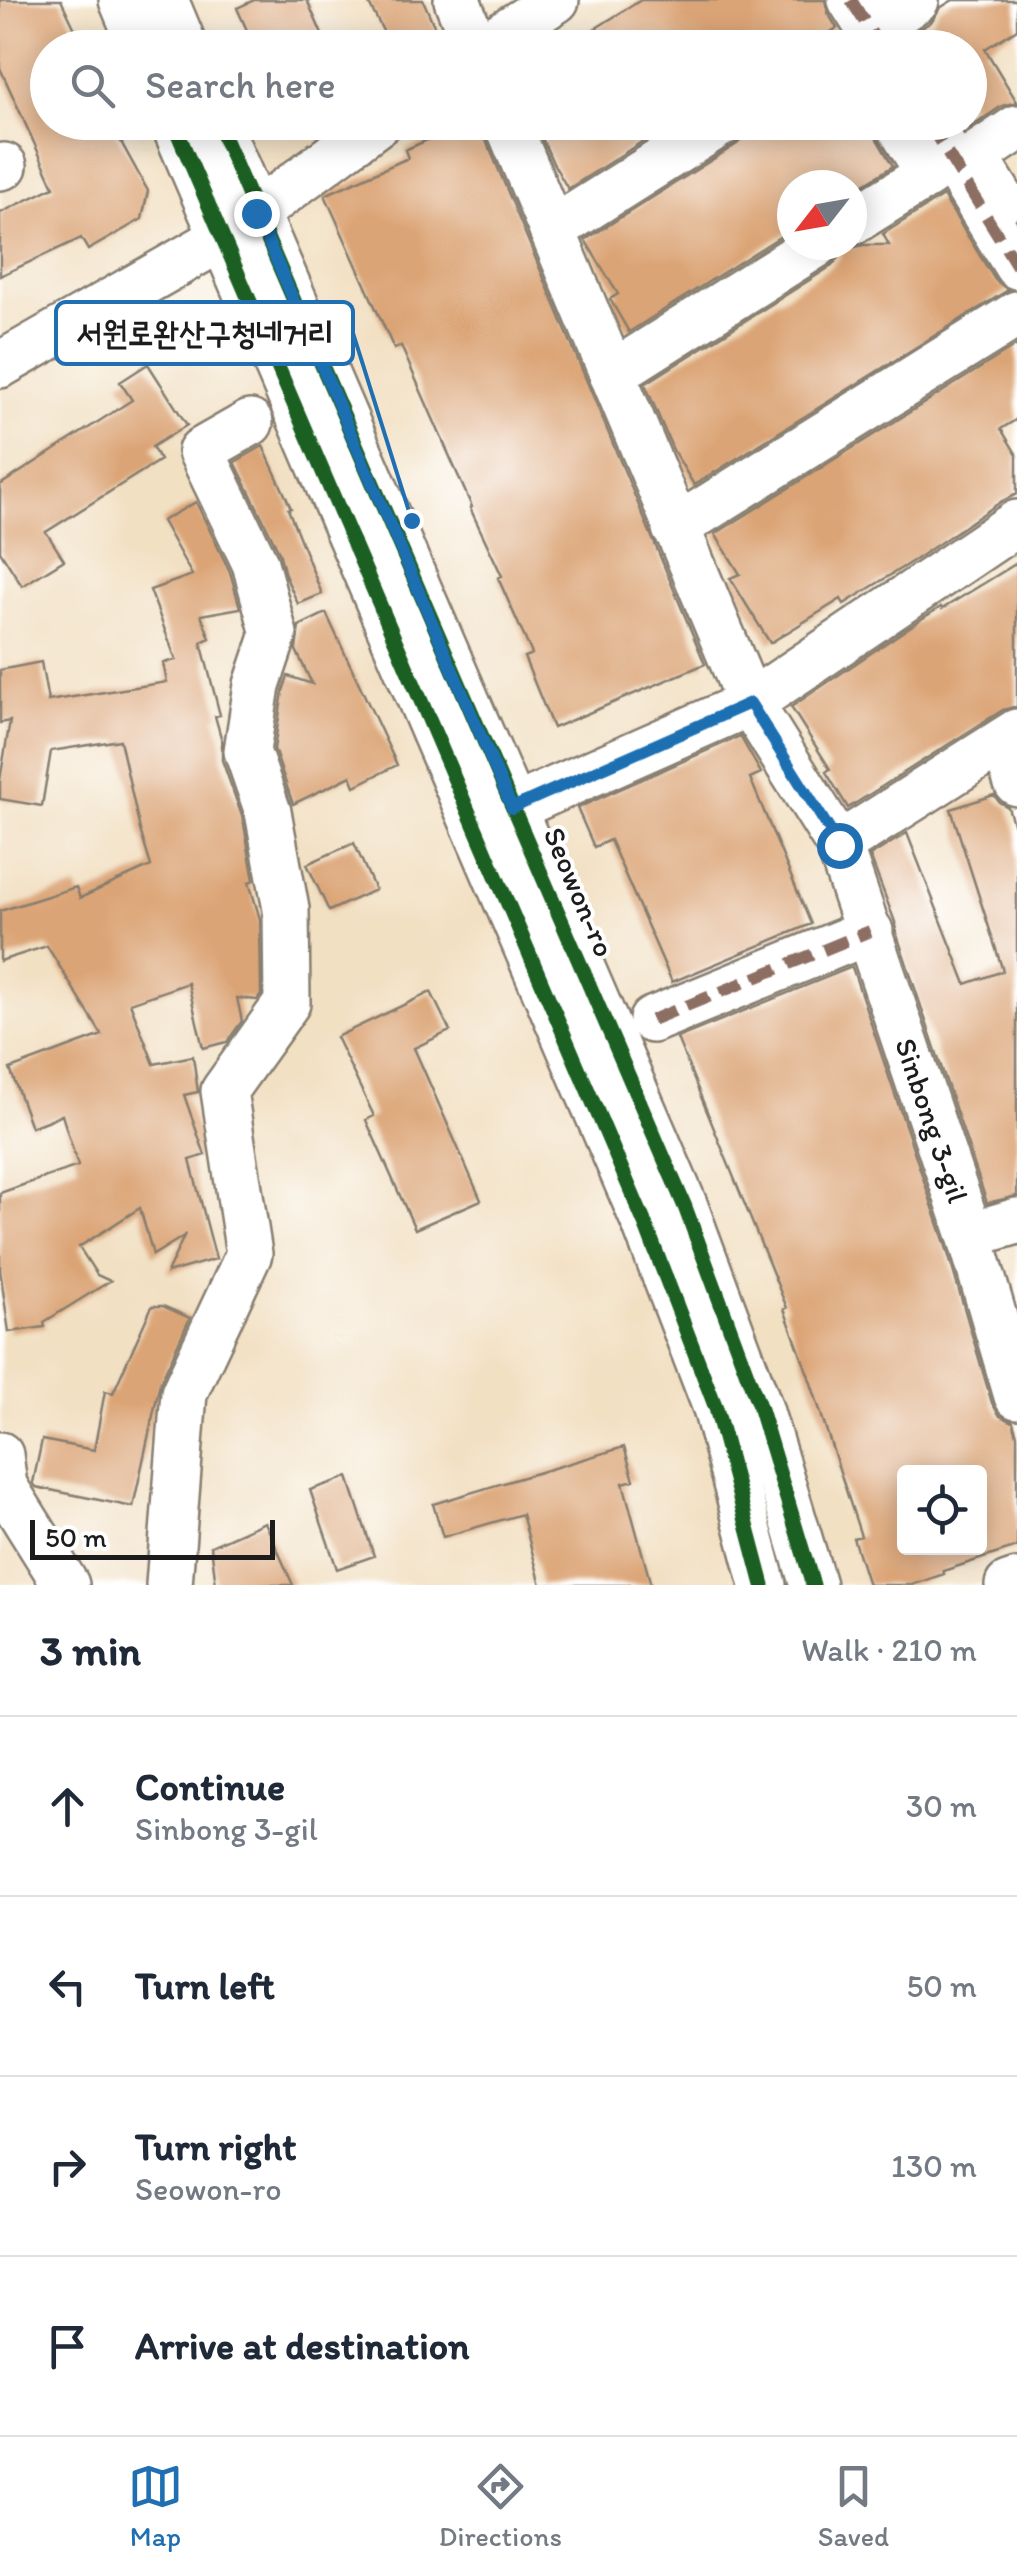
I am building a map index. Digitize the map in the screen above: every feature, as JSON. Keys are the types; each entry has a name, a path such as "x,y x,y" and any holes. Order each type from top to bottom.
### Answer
{"street":[{"path":"122,0 134,30"},
{"path":"165,0 178,30"},
{"path":"457,0 471,30"},
{"path":"508,30 556,0"},
{"path":"1017,128 975,156 1017,223"},
{"name":"Seowon-ro","path":"185,140 239,225 494,817 685,1206 758,1406 812,1585"},
{"name":"Seowon-ro","path":"221,140 239,225"},
{"path":"0,365 239,225 354,140"},
{"name":"Sinbong 3-gil","path":"514,140 750,703 839,845 970,1235 1017,1396"},
{"path":"552,230 694,140"},
{"path":"867,213 929,174 908,140"},
{"path":"939,140 1017,266"},
{"path":"612,374 792,260"},
{"path":"676,528 1017,314"},
{"path":"169,1585 184,1393 248,1254 224,1091 287,1003 286,909 268,812 246,751 256,685 274,634 255,563 201,451 250,423"},
{"path":"494,817 750,703 1017,523"},
{"path":"839,845 1010,736 1017,783"},
{"name":"Seowon-ro","path":"494,817 716,1408 762,1585"},
{"path":"652,1020 870,931"},
{"path":"970,1235 1017,1220"},
{"path":"2,1476 66,1585"},
{"path":"1008,1585 1017,1582"}],"building":[{"path":"0,0 61,0 75,30 30,30 30,134 0,68"},
{"path":"254,0 307,0 320,30 247,30 237,8"},
{"path":"367,0 423,0 436,30 383,30"},
{"path":"641,0 825,0 837,28 834,30 593,30"},
{"path":"953,0 1017,0 1017,29 987,48 987,30 918,30 931,22 940,8"},
{"path":"987,52 1017,102 987,116"},
{"path":"33,140 120,140 148,191 142,219 88,250 81,238 0,276 0,213 54,187"},
{"path":"427,140 486,140 705,664 553,728 524,657 532,654 498,578 502,576 401,346 394,349 325,195 408,158 405,150"},
{"path":"543,140 645,140 568,189"},
{"path":"741,140 878,140 893,166 867,182 867,170 777,170 777,238 629,332 610,299 618,294 585,240"},
{"path":"943,196 995,280 1008,290 694,485 673,450 645,384 837,260 867,260 867,245 889,245 883,234"},
{"path":"1017,345 1017,419 1001,429 1017,455 1017,494 844,604 841,599 770,643 730,578 740,574 715,534"},
{"path":"148,364 187,425 152,447 160,460 46,532 64,560 22,586 0,551 0,485 132,400 120,382"},
{"path":"263,446 291,508 288,509 322,594 298,604 279,552 235,462"},
{"path":"196,502 230,572 240,608 201,615 210,638 201,642 220,715 215,716 222,760 243,819 254,880 249,882 260,919 261,995 257,1000 237,998 242,1021 227,1042 203,1048 188,983 130,1003 154,1064 193,1056 198,1092 184,1095 205,1155 190,1160 216,1259 167,1273 184,1236 153,1255 140,1208 79,1247 97,1275 110,1281 44,1322 45,1327 9,1332 0,1270 0,1193 78,1166 62,1115 31,1127 10,1069 102,1035 47,946 0,961 0,911 76,887 80,898 151,866 120,740 51,751 42,806 0,799 10,721 0,723 0,670 41,662 48,701 167,682 163,663 176,660 150,590 192,575 162,521"},
{"path":"1017,563 1017,706 1003,710 848,808 826,772 830,769 791,707 923,618"},
{"path":"326,613 397,765 355,786 351,776 293,804 274,749 283,691 288,676 312,684 296,650 299,626"},
{"path":"740,736 761,773 750,778 811,924 672,982 610,840 594,847 577,808"},
{"path":"994,795 1008,807 1017,836 1017,1196 987,1203 870,856 907,833 966,984 1003,971 951,809"},
{"path":"354,843 375,890 329,911 307,864"},
{"path":"852,967 945,1243 992,1403 1000,1416 1013,1422 1017,1435 1017,1547 912,1585 868,1585 853,1538 861,1536 784,1309 787,1308 677,1038"},
{"path":"431,992 450,1031 414,1048 481,1200 415,1229 366,1120 374,1116 336,1037"},
{"path":"152,1306 163,1306 190,1318 160,1383 133,1507 36,1487 33,1483 42,1440 94,1450 105,1391 113,1393"},
{"path":"624,1447 634,1480 623,1483 651,1585 541,1585 522,1514 443,1537 433,1504"},
{"path":"348,1477 374,1556 337,1569 310,1490"},
{"path":"265,1522 293,1585 216,1585 211,1546"}],"marked path":[{"path":"851,0 870,30"},
{"path":"939,140 1017,266"},
{"path":"652,1020 870,931"}],"cycle path":[{"path":"181,140 646,1226 716,1408 763,1585"},
{"path":"225,140 685,1207 759,1406 813,1585"}],"place":[{"name":"서원로완산구청네거리","path":"412,521"}],"route":[{"path":"256,213 512,808 750,703 839,845"}]}
